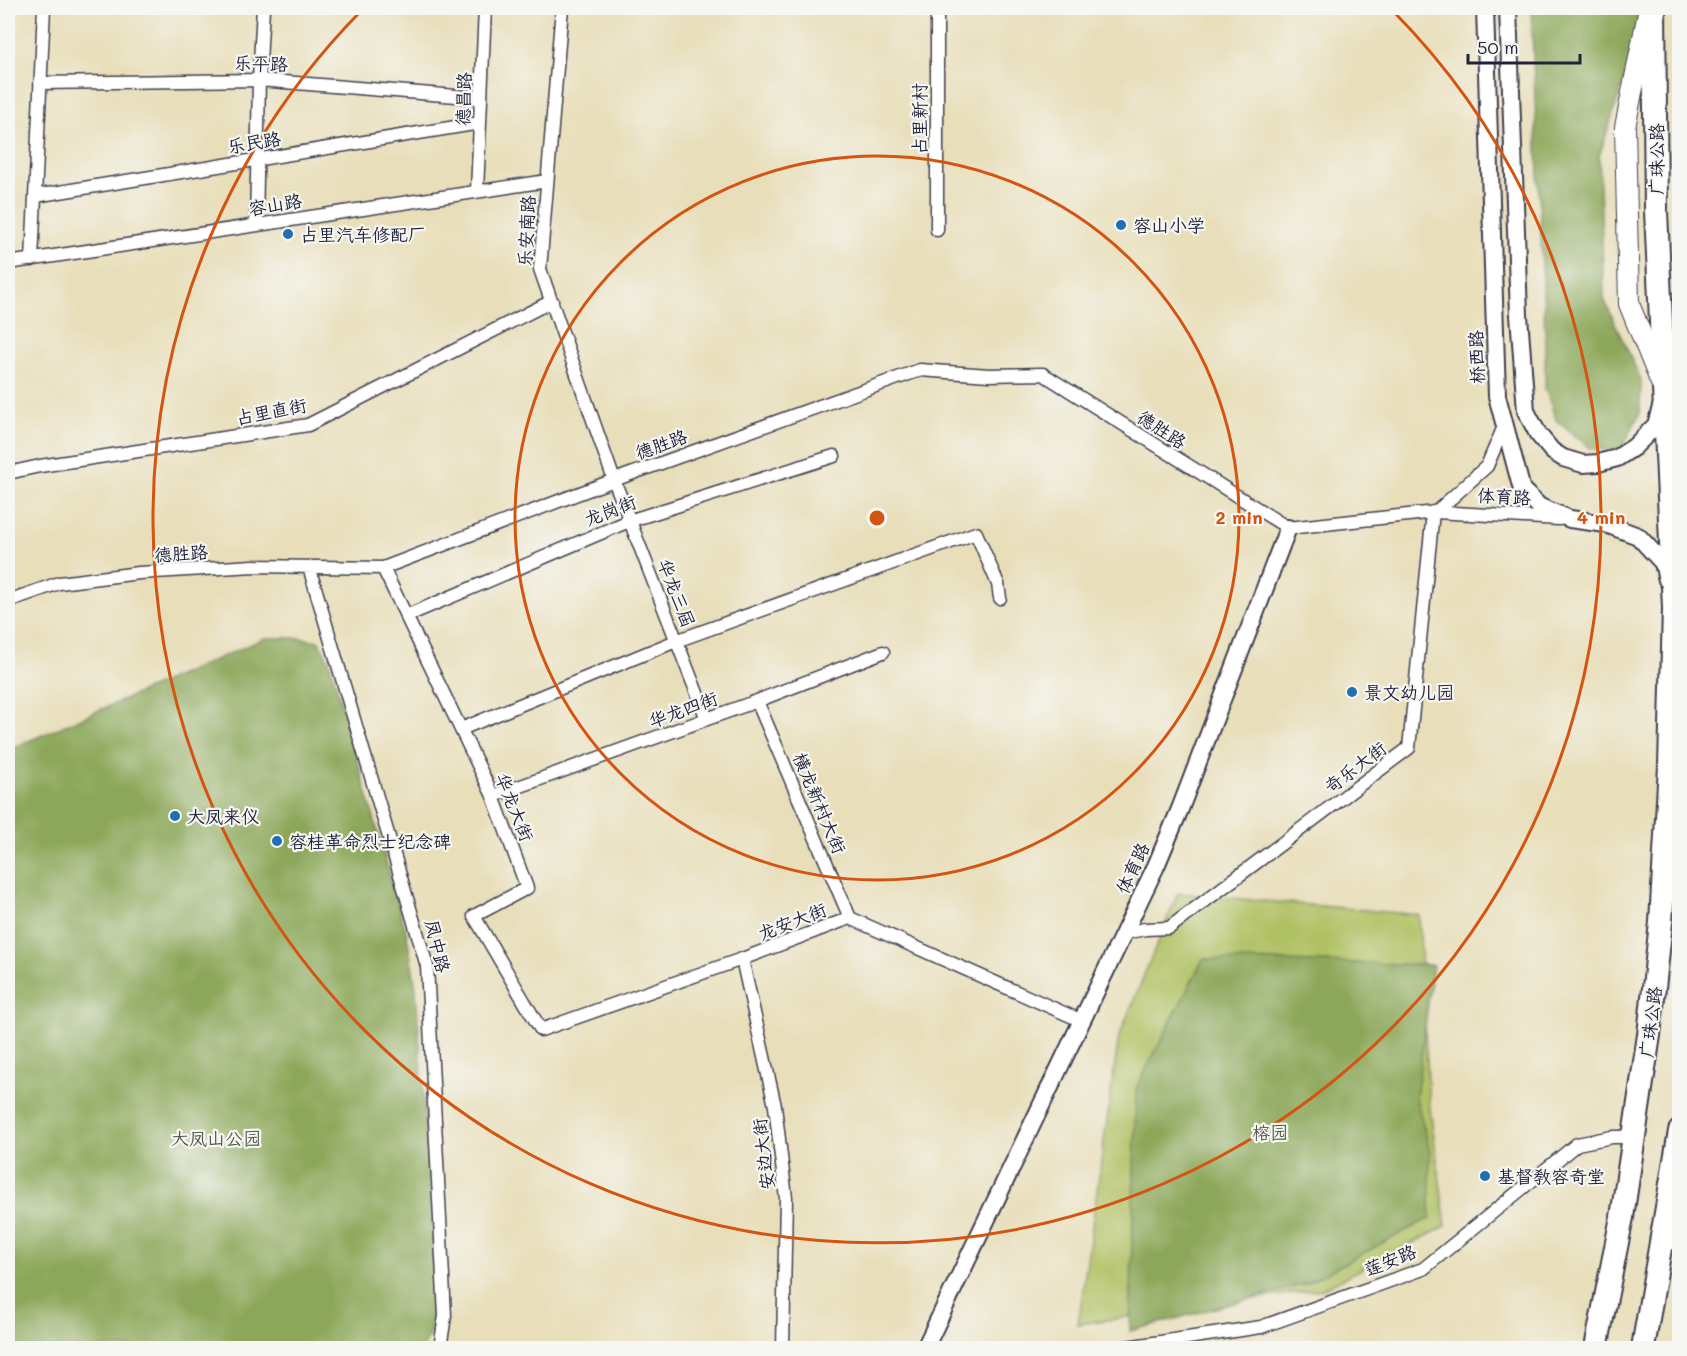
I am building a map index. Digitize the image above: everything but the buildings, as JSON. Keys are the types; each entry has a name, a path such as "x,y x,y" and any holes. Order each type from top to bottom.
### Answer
{"highway":[{"name":"广珠公路","path":"1596,1348 1622,1217 1650,1035 1661,922 1670,766 1674,608 1656,211 1654,8"},
{"path":"1643,1348 1671,1243 1680,1131"}],"main road":[{"name":"桥西路","path":"1485,8 1497,396 1522,490 1540,507 1570,519 1606,524 1638,536 1663,563 1674,608"},
{"path":"1508,8 1519,315 1526,411 1538,434 1552,451 1563,458 1583,464 1617,458 1634,447 1656,424 1665,391 1629,304 1626,127 1649,8"},
{"name":"体育路","path":"925,1348 1156,866 1288,528"}],"street":[{"path":"32,260 44,8"},
{"path":"256,225 263,8"},
{"name":"德昌路","path":"477,191 485,8"},
{"name":"乐安南路","path":"562,8 540,269 614,480"},
{"name":"占里新村","path":"937,8 937,230"},
{"name":"乐平路","path":"40,83 259,80 481,98"},
{"name":"乐民路","path":"35,196 480,123"},
{"name":"容山路","path":"8,263 547,181"},
{"name":"占里直街","path":"8,473 40,466 308,425 552,301"},
{"name":"德胜路","path":"8,601 59,583 140,573 253,566 383,568 614,480 920,370 989,375 1043,374 1288,528"},
{"name":"体育路","path":"1434,512 1487,466 1505,424"},
{"name":"龙岗街","path":"406,616 630,521 834,456"},
{"name":"华龙三届","path":"614,480 707,719"},
{"name":"体育路","path":"1288,528 1434,512 1570,519"},
{"name":"奇乐大街","path":"1124,933 1169,928 1409,748 1434,512"},
{"path":"461,729 676,641 976,533 998,584 1000,598"},
{"name":"凤中路","path":"309,567 427,966 445,1316 440,1348"},
{"name":"华龙大街","path":"383,568 493,796 527,888 474,916 541,1030"},
{"name":"华龙四街","path":"493,796 758,701 883,652"},
{"name":"横龙新村大街","path":"758,701 850,918"},
{"name":"龙安大街","path":"541,1030 850,918 1082,1021"},
{"name":"安边大街","path":"742,959 775,1106 786,1198 783,1348"},
{"name":"莲安路","path":"1120,1348 1261,1327 1423,1269 1577,1144 1622,1137 1636,1131"}],"green space":[{"path":"1531,8 1641,8 1630,62 1599,156 1604,299 1641,380 1640,413 1621,450 1591,449 1556,420 1545,388 1545,334"},
{"name":"大凤山公园","path":"265,638 299,638 318,641 329,660 407,935 416,989 438,1310 424,1348 8,1348 8,750"},
{"name":"榕园","path":"1178,893 1419,915 1429,1101 1446,1226 1322,1289 1078,1324 1119,1036"},
{"name":"榕园","path":"1203,959 1433,965 1416,1098 1430,1151 1430,1218 1305,1284 1130,1331 1136,1089"}],"place":[{"name":"容山小学","path":"1121,225"},
{"name":"占里汽车修配厂","path":"288,234"},
{"name":"景文幼儿园","path":"1352,692"},
{"name":"大凤来仪","path":"175,816"},
{"name":"容桂革命烈士纪念碑","path":"277,841"},
{"name":"基督教容奇堂","path":"1485,1176"}]}
